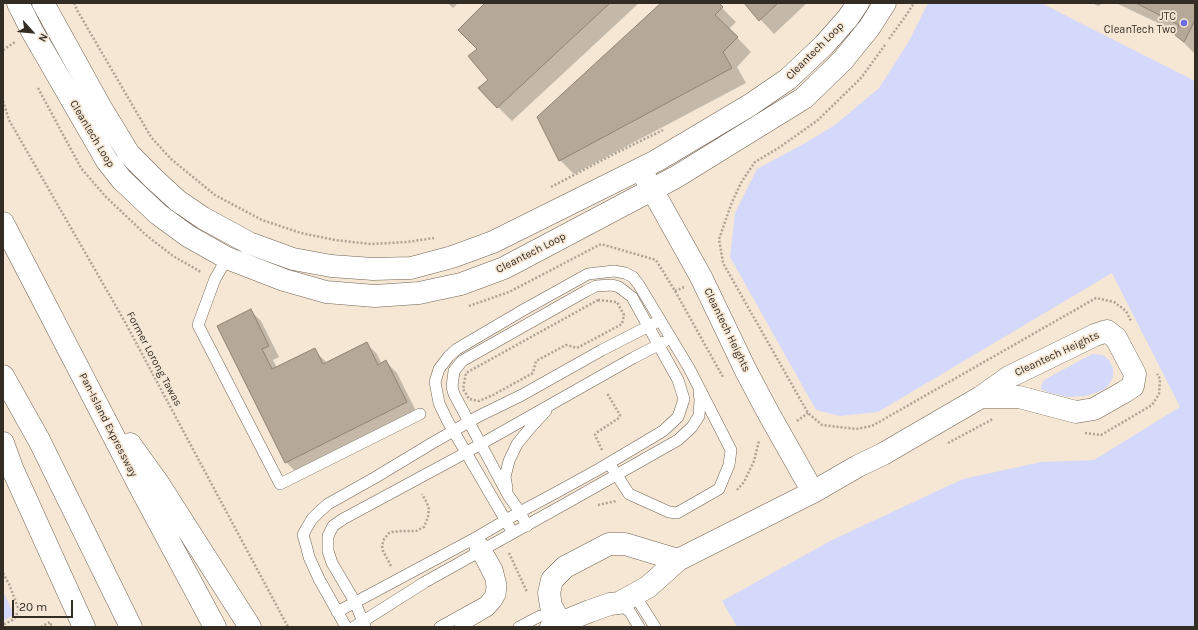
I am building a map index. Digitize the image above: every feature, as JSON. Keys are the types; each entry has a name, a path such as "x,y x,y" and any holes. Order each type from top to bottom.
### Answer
{"main road":[{"name":"Cleantech Loop","path":"18,3 32,31 107,161 122,180 158,214 188,236 227,258 284,280 326,292 375,296 419,293 461,284 504,268 653,190 804,98 843,60 869,28 885,3"},
{"name":"Cleantech Loop","path":"43,3 101,108 129,154 178,200 203,218 249,243 293,259 331,266 373,269 411,268 452,257 493,242 640,169 750,105 788,79 824,46 848,18 858,3"},
{"name":"Cleantech Heights","path":"640,169 701,277 756,391 813,492"},
{"name":"Pan-Island Expressway","path":"3,223 141,489 215,627"},
{"name":"Cleantech Heights","path":"551,618 590,611 627,599 648,587 678,560 813,492 858,466 883,454 981,397 1009,377 1095,335 1107,331 1116,338 1135,374 1133,386 1124,392 1094,409 1076,412 1019,397 981,397"},
{"path":"3,376 39,440 131,627"},
{"path":"107,423 128,439 158,483 250,627"},
{"path":"3,444 12,468 84,627"},
{"path":"551,618 549,594 552,580 565,567 609,544 625,544 678,560"}],"lane":[{"path":"227,258 216,279 198,325 280,484 420,414"},
{"path":"514,533 453,431 439,403 434,382 440,369 449,356 457,349 588,274 614,271 633,277 640,285 672,338 722,430 731,450 729,465 718,489 677,513 669,512 629,494 609,463"},
{"path":"337,612 377,592 475,538 520,512 609,463 663,432 678,417 684,399 678,380 632,297 619,287 612,285 596,286 586,291 462,361 457,366 452,378 452,386 456,399 508,495 520,512 527,526"},
{"path":"346,627 314,568 306,545 304,536 312,519 328,504 383,474 453,431 661,320"},
{"path":"672,338 633,358 466,453 343,519 333,526 328,536 328,551 332,564 355,602 360,625 425,582 678,440 692,427 699,416 700,400 698,387"},
{"path":"508,495 505,478 509,461 517,444 555,402"},
{"path":"460,627 489,610 500,595 501,585 498,573 482,551 475,538"},
{"path":"440,627 485,602 491,594 491,579 482,551"},
{"path":"627,599 630,612 639,627"},
{"path":"627,599 655,627"},
{"path":"519,627 551,618"}],"path":[{"path":"74,3 151,137 171,159 215,195 262,220 301,233 335,240 371,244 407,242 440,237"},
{"path":"914,3 861,78 818,120 780,147 755,162 742,181 732,202 718,239 723,263 808,413 822,425 856,428 872,426 1096,298 1114,302 1126,311 1133,325"},
{"name":"Former Lorong Tawas","path":"3,101 9,120 125,322 288,627"},
{"path":"545,190 665,129"},
{"path":"533,373 536,361 566,345 577,348 622,324 624,315 617,302 598,300 553,324"},
{"path":"1082,433 1101,435 1152,405 1159,394 1160,379 1156,372"},
{"path":"602,396 613,390"},
{"path":"603,452 595,435 619,418 620,415 608,393"},
{"path":"944,445 993,419"},
{"path":"393,571 383,551 383,541 389,533 416,531 426,524 428,517 428,506 424,496 420,492"},
{"path":"3,573 9,584 18,610 14,619 3,625"},
{"path":"42,627 50,622 52,627"}],"shaded area":[{"path":"928,3 1041,3 1195,81 1195,627 737,627 722,601 832,540 963,479 1041,462 1094,460 1180,407 1112,273 878,412 840,416 816,410 730,257 735,213 757,169 835,125 879,88 908,43"},
{"path":"1092,354 1103,355 1109,360 1113,368 1113,377 1108,386 1103,390 1086,396 1068,397 1050,393 1041,389 1044,380"},
{"path":"3,591 14,615 3,621"}],"building":[{"path":"485,3 610,3 497,108 478,88 488,80 468,56 477,49 458,30"},
{"path":"661,3 719,3 723,7 715,15 738,37 723,52 732,68 559,161 537,117"},
{"path":"744,3 778,3 759,21"},
{"name":"JTC CleanTech Two","path":"1136,3 1195,3 1195,20 1184,42 1175,35 1179,25"},
{"path":"251,309 269,346 262,349 272,369 315,348 323,364 367,342 378,365 386,360 407,402 285,463 217,326"}],"place":[{"name":"JTC CleanTech Two","path":"1184,23"}]}
